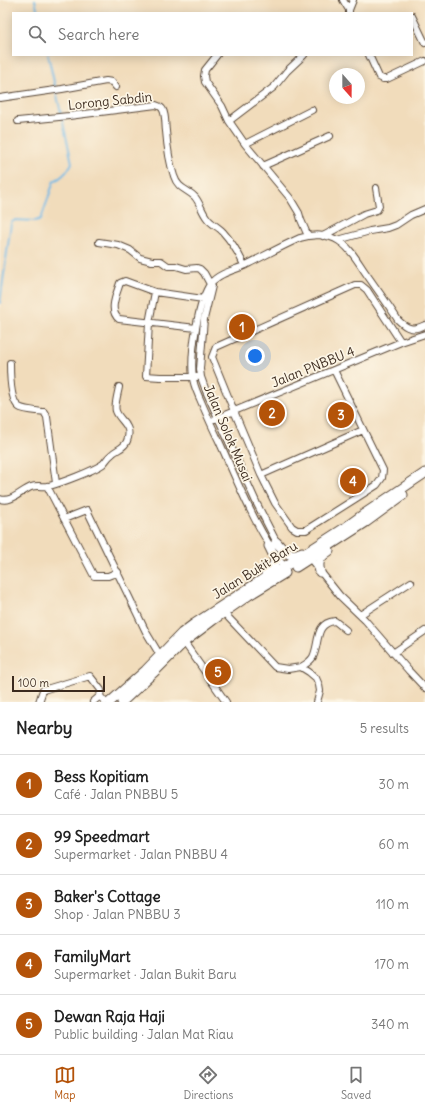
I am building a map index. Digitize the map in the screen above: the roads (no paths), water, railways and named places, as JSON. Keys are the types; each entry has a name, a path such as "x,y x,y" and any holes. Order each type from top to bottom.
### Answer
{"main road":[{"name":"Jalan Bukit Baru","path":"308,556 364,514 425,474"},
{"name":"Jalan Bukit Baru","path":"110,702 146,670 207,624 289,567 355,530 425,480"},
{"path":"320,572 318,565 324,555 368,525 379,513"},
{"path":"273,544 290,555 297,555 364,514"},
{"path":"211,612 272,569 275,562 273,544"},
{"name":"Jalan Bukit Baru","path":"122,702 153,673 163,657 182,633 211,612 266,577 289,567"},
{"path":"132,702 153,673"}],"street":[{"path":"343,0 349,12"},
{"path":"349,12 353,0"},
{"path":"413,18 425,43"},
{"path":"216,56 205,70 205,82 222,106 229,121 245,144 290,198 299,213 308,236"},
{"path":"229,121 274,86 303,56"},
{"path":"369,56 379,77 383,79 387,79 425,61"},
{"path":"0,98 106,81 112,82 116,87"},
{"name":"Lorong Sabdin","path":"18,121 156,105 159,106 164,112 174,178 183,190 190,193 195,198 207,218 223,231 240,256 244,265"},
{"path":"245,144 312,110"},
{"path":"263,166 330,136"},
{"path":"323,236 364,214 377,210 379,206 376,188"},
{"path":"338,240 370,231 388,228 425,209"},
{"name":"Jalan Solok Musai","path":"289,567 255,521 195,386 193,378 193,352 196,328 203,299 210,284 216,278 291,242 308,236 323,236 338,240"},
{"path":"338,240 349,250 403,325 414,329 425,325"},
{"path":"99,242 118,245 130,250 140,258 152,261 161,261 168,266 176,266 186,269 197,268 204,273 210,284"},
{"name":"Jalan Solok Musai","path":"216,278 204,319 200,369 201,377 273,544"},
{"path":"196,328 119,319 114,314 113,309 120,283 123,281 155,292 203,299"},
{"path":"334,370 383,470 382,478 377,485 306,530 297,530 292,527 275,503 261,475 212,357 216,347 355,285 361,285 367,290 401,342"},
{"path":"155,292 148,323 146,376 201,377"},
{"name":"Jalan PNBBU 4","path":"210,422 401,342 425,334"},
{"path":"10,363 10,383 16,405 21,408 44,412 47,417 56,484"},
{"path":"0,500 7,500 35,486 47,486 76,477 99,466 111,455 122,448 126,444 129,433 115,408 119,387"},
{"path":"261,475 363,430"},
{"path":"47,486 94,576 108,576 118,572"},
{"path":"64,520 87,510 146,632 163,657"},
{"path":"308,556 340,596 365,620 425,688"},
{"path":"360,615 411,582"},
{"path":"224,613 275,667 288,669 301,667 308,663 314,656 317,638 324,624 330,621 335,621 346,630"},
{"path":"394,653 425,631"},
{"path":"184,642 226,702"},
{"path":"301,667 316,678 320,691 317,702"},
{"path":"39,702 43,690 90,676 101,690 100,696 93,702"},
{"path":"100,696 105,702"}],"waterway":[{"path":"35,0 38,12"},
{"path":"0,303 11,223 15,220 35,221 41,219 54,181 60,178 72,163 48,56"}],"place":[{"name":"Bess Kopitiam","path":"242,327"},
{"name":"99 Speedmart","path":"272,413"},
{"name":"Baker's Cottage","path":"341,415"},
{"name":"FamilyMart","path":"353,481"},
{"name":"Dewan Raja Haji","path":"218,672"}]}
